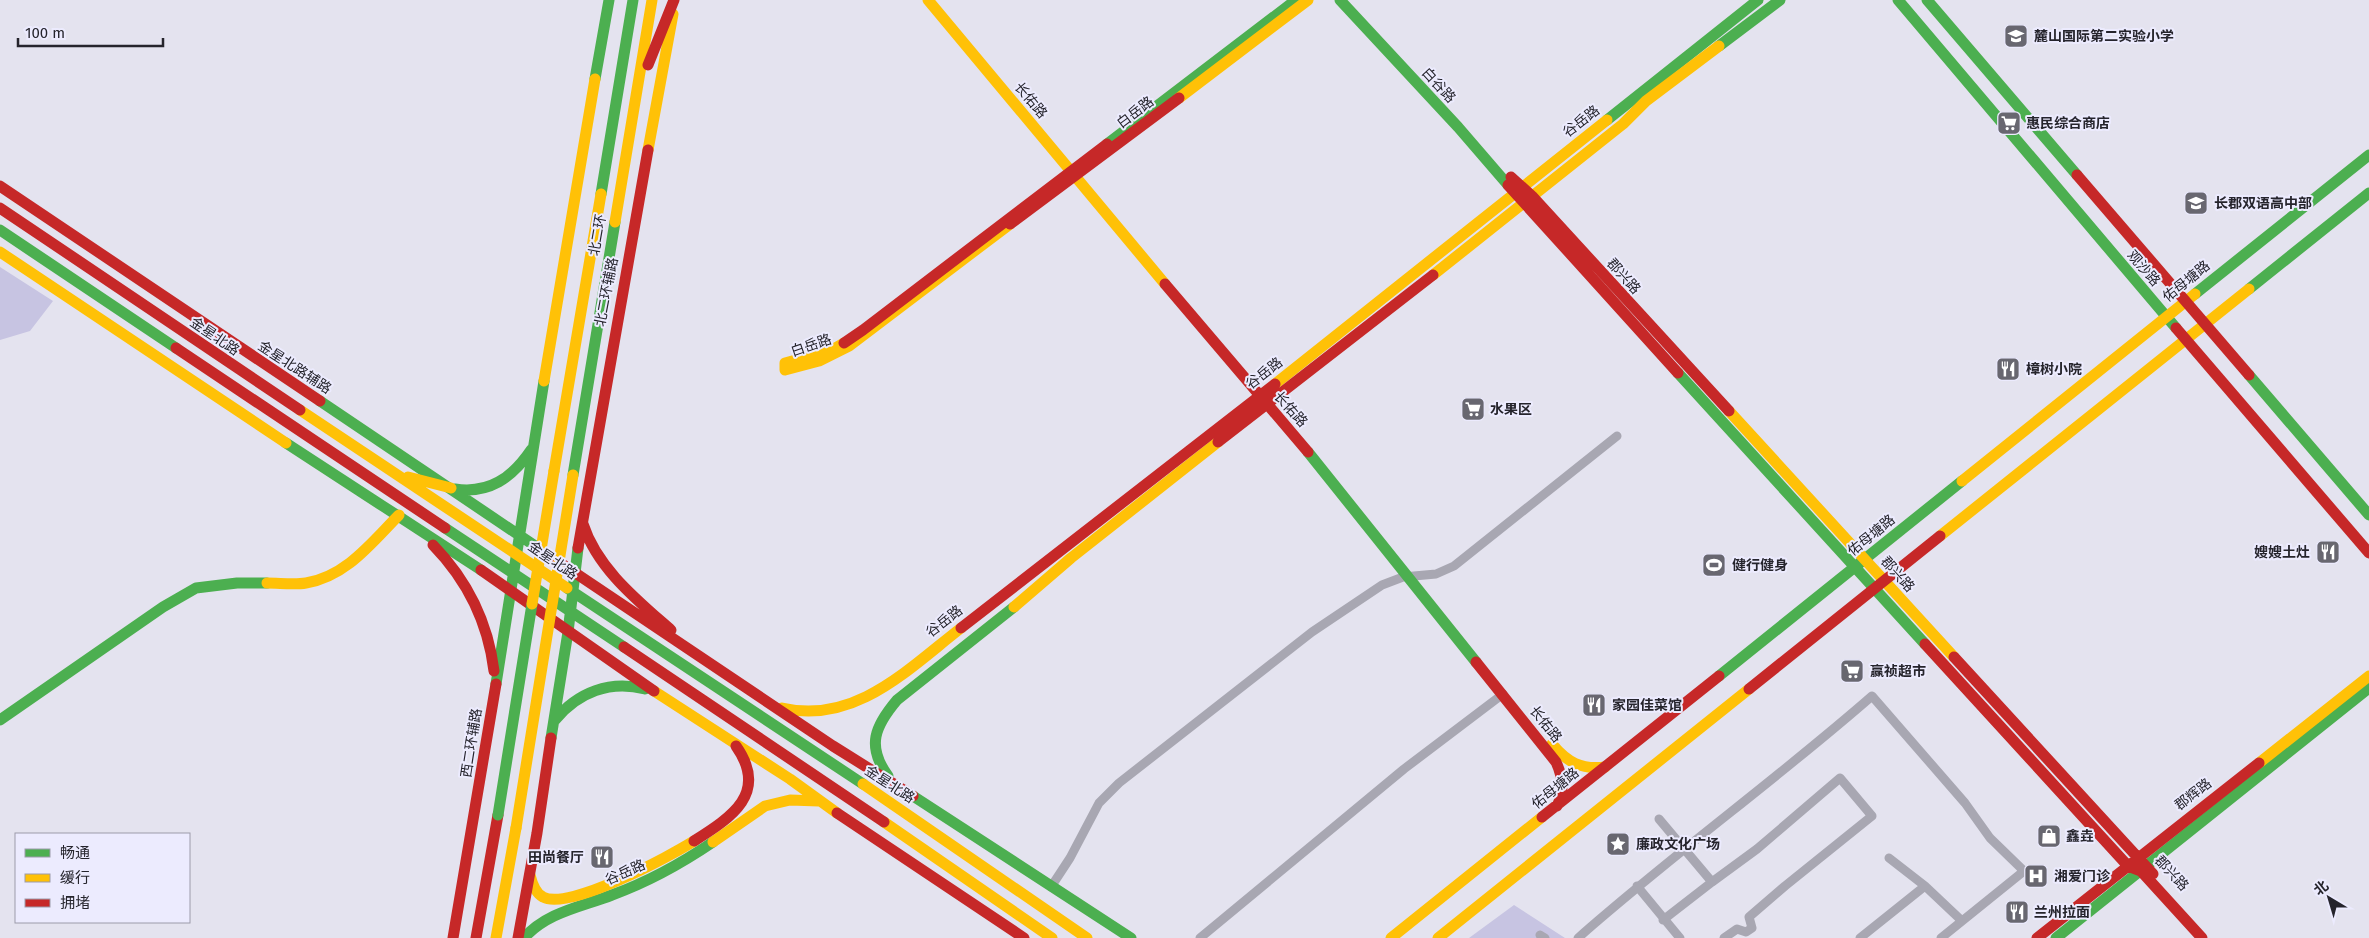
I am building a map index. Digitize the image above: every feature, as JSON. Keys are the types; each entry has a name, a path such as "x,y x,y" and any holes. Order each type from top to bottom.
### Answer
{"main road":[{"path":"516,553 609,0"},
{"name":"北二环","path":"476,938 633,0"},
{"name":"北二环","path":"496,938 516,828 652,0"},
{"name":"长佑路","path":"928,0 1266,398 1562,755 1582,768 1605,767"},
{"name":"长佑路","path":"935,0 1075,172"},
{"name":"白岳路","path":"1296,0 1075,172 850,346 820,361 784,370 784,364 817,356 847,342 1075,172 1308,0"},
{"name":"白谷路","path":"1340,0 1518,190"},
{"name":"白谷路","path":"1350,0 1518,190"},
{"name":"谷岳路","path":"766,702 789,710 814,712 847,707 873,695 1266,398 1518,190 1758,0"},
{"path":"897,785 880,765 874,745 879,722 897,700 1035,590 1266,398 1523,204 1623,124 1646,101 1780,0"},
{"name":"观沙路","path":"1898,0 2166,317 2369,553"},
{"name":"观沙路","path":"1927,0 2369,515"},
{"path":"636,95 676,2"},
{"name":"北二环辅路","path":"571,591 581,517 676,2"},
{"name":"佑母塘路","path":"1391,938 2369,155"},
{"name":"金星北路辅路","path":"0,186 138,281 520,534 574,573 702,659"},
{"name":"郡兴路","path":"1518,190 1532,196 2138,858 2144,869 2202,938"},
{"name":"郡兴路","path":"1518,190 1523,204 2128,866 2144,869 2212,938"},
{"path":"1438,938 2369,192"},
{"name":"金星北路","path":"0,208 571,591 920,822 1088,938"},
{"path":"0,230 118,311 513,572 904,835 1052,938"},
{"path":"0,252 362,494 403,518 656,692 731,740 1024,938"},
{"path":"398,475 451,488 477,491 499,484 517,469 533,448"},
{"path":"581,517 587,539 601,560 651,612 702,659 1131,938"},
{"path":"403,518 448,560 465,584 489,646 496,686"},
{"path":"0,720 163,607 196,588 237,583 305,583 325,578 347,567 403,518"},
{"name":"西二环辅路","path":"453,938 496,686 516,553"},
{"name":"长佑路","path":"1413,576 1559,768 1563,789 1557,806"},
{"path":"518,938 568,632 571,591"},
{"name":"郡辉路","path":"2037,938 2369,676"},
{"path":"554,722 560,712 572,701 610,686 630,685 656,692"},
{"name":"郡辉路","path":"2056,938 2369,688"},
{"name":"谷岳路","path":"529,874 533,886 545,899 555,900 574,897 610,884 694,842 736,810 744,800 749,775 748,765 731,740"},
{"name":"谷岳路","path":"524,938 532,929 554,915 613,895 658,875 700,851 766,806 790,800 819,801"}],"street":[{"path":"1051,887 1070,858 1099,803 1119,783 1312,632 1382,585 1413,576 1436,574 1454,566 1617,436"},
{"path":"1200,938 1404,768 1503,694"},
{"path":"1578,938 1637,886 1814,747 1872,696 1965,803 1990,838 2024,871 1941,938"},
{"path":"1663,920 1757,849 1840,778 1872,816 1785,886 1750,917 1752,928 1746,932 1737,929 1724,938"},
{"path":"1659,819 1686,848 1712,882"},
{"path":"1889,858 1925,886 1961,920"},
{"path":"1637,886 1663,920 1680,938"},
{"path":"1860,938 1925,886"}],"shaded area":[{"path":"0,267 53,301 30,331 0,340"},
{"path":"1514,905 1565,938 1469,938"}],"traffic: fast":[{"path":"595,79 609,0"},
{"path":"601,194 633,0"},
{"path":"1107,144 1296,0"},
{"path":"1340,0 1458,127 1508,185"},
{"path":"1607,120 1758,0"},
{"path":"1719,46 1780,0"},
{"path":"1898,0 2176,328"},
{"path":"1927,0 2077,175"},
{"path":"2195,294 2369,155"},
{"path":"2249,289 2369,193"},
{"path":"573,475 615,222"},
{"path":"0,230 176,348"},
{"path":"1678,373 1925,644"},
{"path":"2249,375 2369,515"},
{"path":"496,684 544,381"},
{"path":"320,401 553,558"},
{"path":"286,443 481,570"},
{"path":"455,489 479,489 499,482 516,469 531,450"},
{"path":"1308,452 1476,662"},
{"path":"1719,676 1962,481"},
{"path":"445,528 624,647"},
{"path":"551,738 568,632 578,548"},
{"path":"0,720 163,607 196,588 237,583 267,583"},
{"path":"567,588 863,784"},
{"path":"498,815 532,604"},
{"path":"888,776 881,765 875,746 879,728 889,709 897,700 1014,607"},
{"path":"555,720 574,702 607,687 619,686 645,689"},
{"path":"2056,938 2369,688"},
{"path":"913,796 1131,938"},
{"path":"524,938 533,929 554,916 652,878 677,865 713,842"}],"traffic: slow":[{"path":"615,222 652,0"},
{"path":"928,0 1165,284"},
{"path":"1179,98 1308,0"},
{"path":"648,150 673,14"},
{"path":"1433,275 1623,124 1646,101 1719,46"},
{"path":"544,381 595,79"},
{"path":"1275,384 1607,120"},
{"path":"554,471 601,194"},
{"path":"844,343 832,350 785,363 785,370 819,361 849,346 1010,224"},
{"path":"0,252 286,443"},
{"path":"1940,536 2249,289"},
{"path":"1962,481 2195,294"},
{"path":"300,410 567,588"},
{"path":"1729,411 1954,657"},
{"path":"1014,607 1071,558 1218,442"},
{"path":"532,604 554,471"},
{"path":"516,828 573,475"},
{"path":"408,477 451,488"},
{"path":"267,583 306,583 334,573 346,566 369,547 399,515"},
{"path":"782,708 808,711 833,708 857,701 879,690 900,676 961,628"},
{"path":"2259,763 2369,676"},
{"path":"1438,938 1749,689"},
{"path":"654,691 790,779 837,813"},
{"path":"1552,744 1563,756 1575,763 1596,768 1605,767"},
{"path":"863,784 1087,938"},
{"path":"713,842 765,806 790,800 819,801"},
{"path":"1391,938 1542,817"},
{"path":"884,822 1052,938"},
{"path":"496,938 516,828"},
{"path":"530,875 536,890 543,897 556,899 574,896 619,880 694,841"}],"traffic: jam":[{"path":"648,65 674,0"},
{"path":"1010,224 1179,98"},
{"path":"844,343 1107,144"},
{"path":"578,548 648,150"},
{"path":"2077,175 2249,375"},
{"path":"1511,177 1532,196 1729,411"},
{"path":"1508,185 1678,373"},
{"path":"0,186 320,401"},
{"path":"0,208 300,410"},
{"path":"1218,442 1433,275"},
{"path":"1165,284 1308,452"},
{"path":"2176,328 2369,553"},
{"path":"176,348 445,528"},
{"path":"961,628 1275,384"},
{"path":"583,524 589,540 608,569 632,595 671,630"},
{"path":"1749,689 1940,536"},
{"path":"433,545 466,587 474,603 487,636 494,671"},
{"path":"553,558 833,746 913,796"},
{"path":"481,570 654,691"},
{"path":"1925,644 2128,866 2141,871 2202,938"},
{"path":"624,647 884,822"},
{"path":"1954,657 2153,874"},
{"path":"1476,662 1556,762 1562,784 1560,800 1557,806"},
{"path":"1542,817 1719,676"},
{"path":"453,938 496,684"},
{"path":"518,938 537,833 551,738"},
{"path":"694,841 721,823 742,802 747,790 749,777 745,763 736,746"},
{"path":"2037,938 2259,763"},
{"path":"837,813 1024,938"},
{"path":"476,938 498,815"}],"place":[{"name":"麓山国际第二实验小学","path":"2016,36"},
{"name":"惠民综合商店","path":"2009,123"},
{"name":"长郡双语高中部","path":"2196,203"},
{"name":"樟树小院","path":"2008,369"},
{"name":"水果区","path":"1473,409"},
{"name":"嫂嫂土灶","path":"2328,552"},
{"name":"健行健身","path":"1714,565"},
{"name":"赢祯超市","path":"1852,671"},
{"name":"家园佳菜馆","path":"1594,705"},
{"name":"鑫垚","path":"2049,836"},
{"name":"廉政文化广场","path":"1618,844"},
{"name":"田尚餐厅","path":"602,857"},
{"name":"湘爱门诊","path":"2036,876"},
{"name":"兰州拉面","path":"2017,912"}]}
